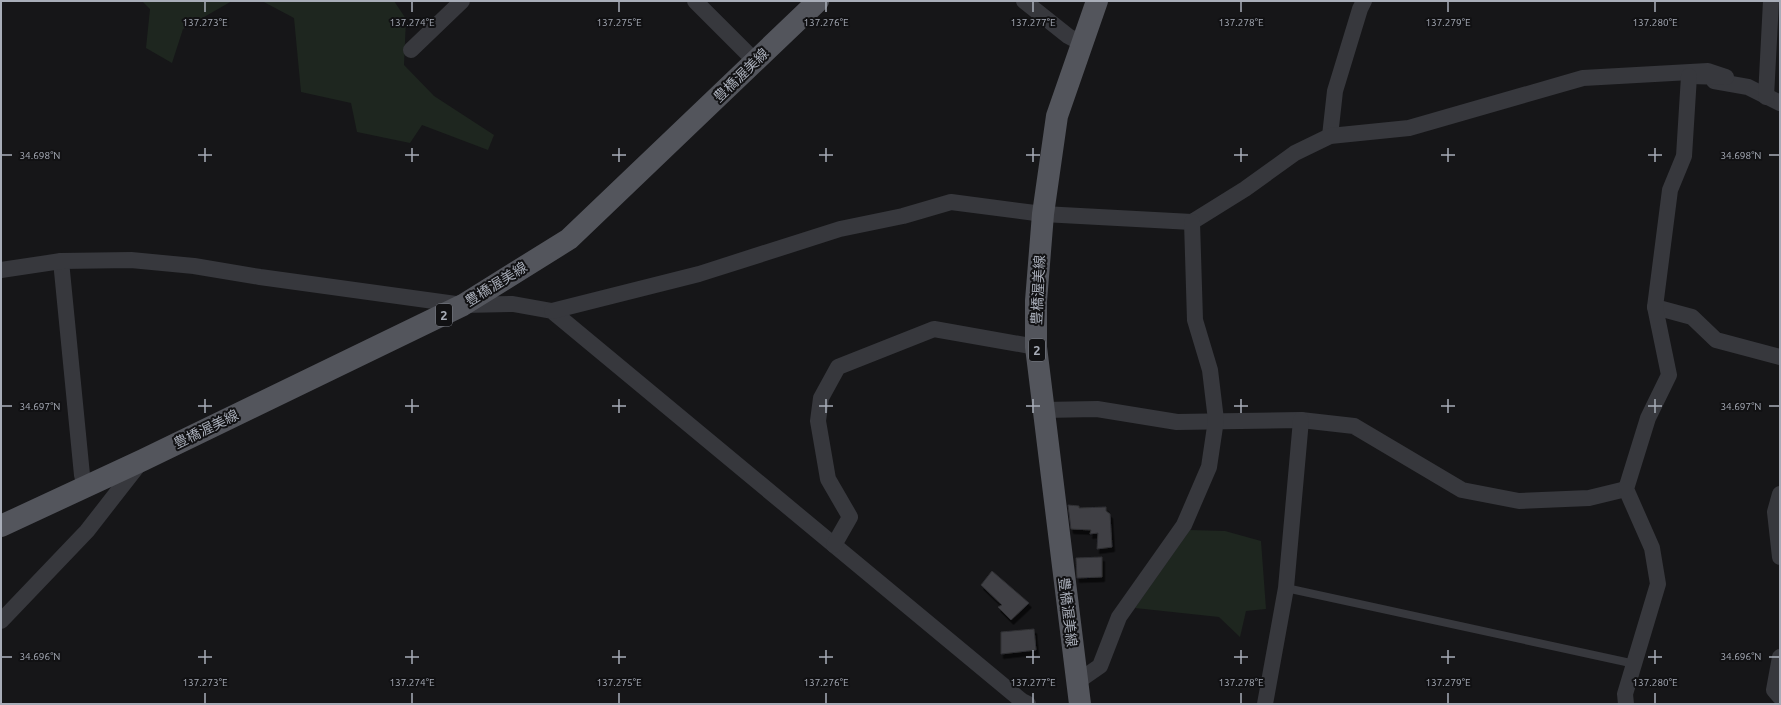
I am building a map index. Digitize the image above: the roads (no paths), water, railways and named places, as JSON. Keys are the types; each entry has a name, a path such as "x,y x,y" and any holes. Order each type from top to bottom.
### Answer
{"main road":[{"name":"豊橋渥美線","path":"1,526 143,460 463,305 569,239 818,1"},
{"name":"豊橋渥美線","path":"1080,704 1036,347 1036,301 1043,214 1057,116 1098,1"}],"street":[{"path":"411,50 462,1"},
{"path":"695,1 755,61"},
{"path":"1024,1 1068,36 1083,44"},
{"path":"1330,136 1335,91 1360,9 1364,1"},
{"path":"1689,76 1748,87 1773,100 1771,1"},
{"path":"1,270 61,261 131,260 194,266 260,277 463,305 513,304 552,311 699,274 840,230 903,216 951,202 1043,214 1192,222 1245,189 1295,153 1330,136 1409,128 1583,78 1708,71 1726,78 1689,76"},
{"path":"1626,704 1625,694 1658,584 1652,548 1626,489 1648,418 1669,375 1655,307 1670,190 1684,156 1689,76"},
{"path":"1077,682 1100,666 1119,617 1184,525 1209,467 1216,420 1210,370 1195,320 1192,222"},
{"path":"61,261 82,475 85,486"},
{"path":"1655,307 1692,317 1716,340 1780,357"},
{"path":"552,311 1016,696 1028,704"},
{"path":"834,545 850,517 828,479 818,421 820,398 838,368 934,329 1036,347"},
{"path":"1043,410 1097,409 1177,422 1216,420 1301,420 1354,426 1462,490 1519,501 1589,498 1626,489"},
{"path":"1265,704 1286,588 1301,420"},
{"path":"1,621 87,531 143,460"},
{"path":"1780,494 1775,512 1780,558"},
{"path":"1780,657 1774,690 1780,697"}],"lane":[{"path":"1286,588 1635,664"}]}
